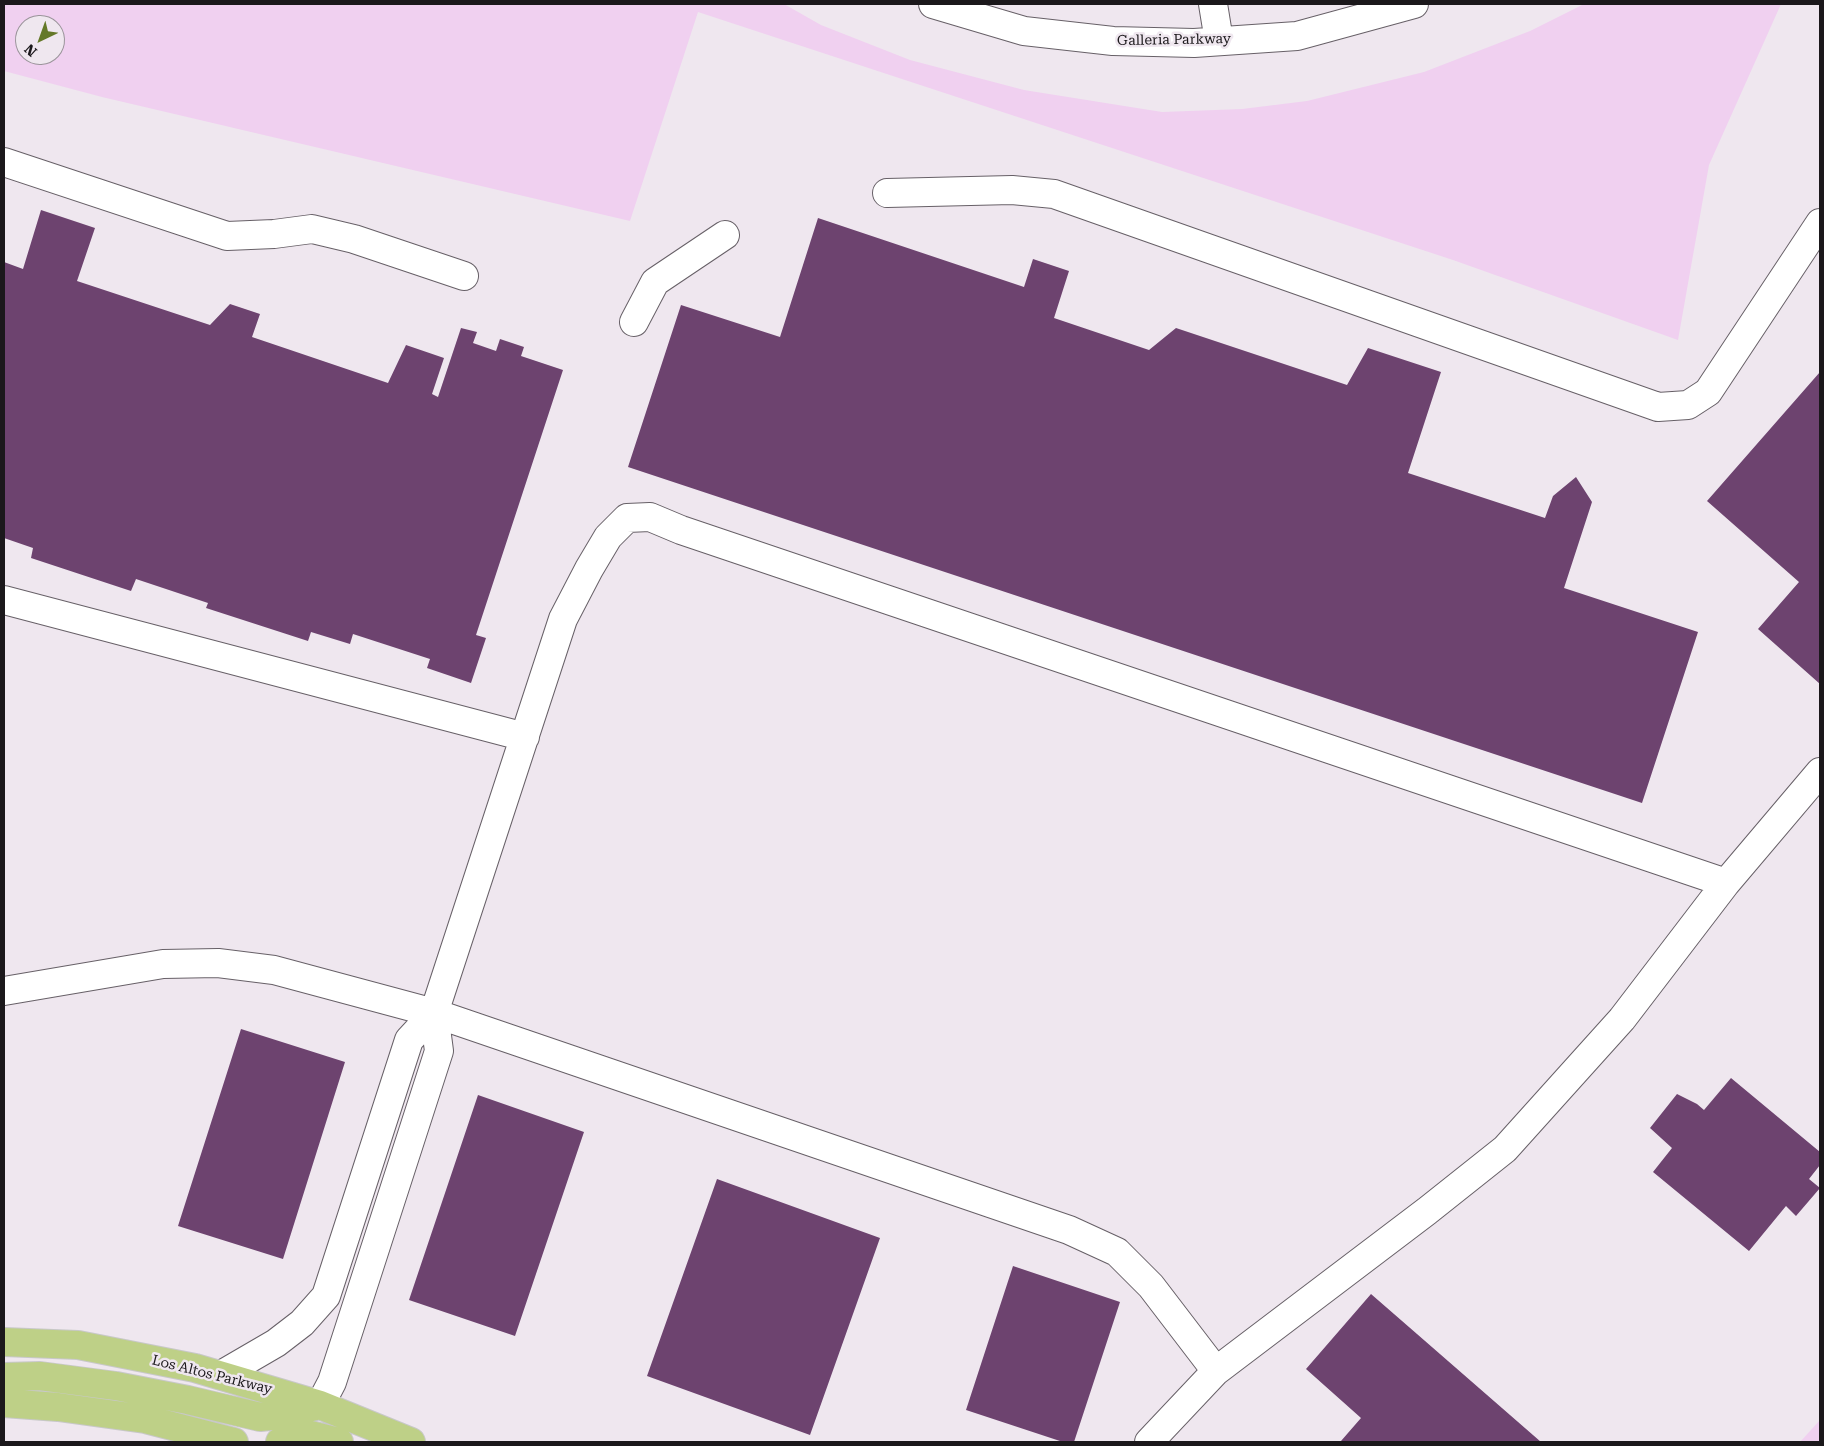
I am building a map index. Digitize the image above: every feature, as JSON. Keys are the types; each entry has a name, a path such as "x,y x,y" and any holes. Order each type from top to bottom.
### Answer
{"main road":[{"name":"Los Altos Parkway","path":"4,1342 78,1345 195,1368 320,1405 411,1442"},
{"path":"4,1377 40,1376 116,1386 260,1417 280,1415 320,1405"},
{"path":"4,1403 58,1407 144,1420 234,1442"},
{"path":"280,1442 287,1438 308,1434 338,1442"}],"street":[{"name":"Galleria Parkway","path":"933,4 1024,31 1113,41 1194,43 1297,36 1414,4"},
{"path":"1213,4 1219,41"},
{"path":"4,162 227,236 274,234 312,229 354,239 464,276"},
{"path":"887,193 1012,190 1054,194 1658,407 1688,405 1708,392 1820,222"},
{"path":"634,322 655,282 725,235"},
{"path":"221,1375 276,1343 302,1323 326,1296 409,1040 434,1013 563,619 589,568 608,537 627,518 650,517 681,530 1726,883"},
{"path":"4,600 525,737"},
{"path":"1149,1442 1216,1371 1427,1211 1505,1149 1622,1019 1726,883 1820,772"},
{"path":"4,991 163,964 218,963 274,970 434,1013 1069,1230 1117,1252 1151,1286 1216,1371"},
{"path":"320,1405 332,1382 439,1050 434,1013"}],"shaded area":[{"path":"4,4 784,4 821,25 910,60 1024,90 1162,112 1242,109 1307,101 1424,72 1530,31 1584,4 1781,4 1709,165 1678,340 1453,260 698,12 630,221 102,97 4,71"},
{"path":"1820,1420 1820,1442 1800,1442"}],"building":[{"path":"41,210 95,228 77,281 210,325 230,304 260,314 252,337 388,383 406,345 444,358 432,394 438,397 461,328 477,332 473,343 496,351 500,339 524,347 521,356 563,370 476,635 486,638 471,683 427,668 430,659 353,634 350,644 311,632 308,641 206,608 208,603 136,579 131,591 31,558 33,548 4,538 4,262 23,269"},
{"path":"818,218 1024,287 1033,259 1069,271 1054,318 1149,350 1176,328 1347,385 1368,348 1441,372 1408,473 1545,518 1553,496 1576,477 1592,502 1564,588 1698,632 1642,803 628,467 681,305 780,337"},
{"path":"1820,372 1820,684 1758,629 1799,582 1707,501"},
{"path":"241,1029 345,1062 283,1259 178,1226"},
{"path":"1731,1078 1820,1152 1820,1165 1809,1179 1820,1188 1796,1216 1786,1206 1749,1251 1653,1172 1672,1148 1650,1128 1677,1094 1697,1104 1704,1110"},
{"path":"478,1095 584,1132 515,1336 409,1300"},
{"path":"717,1179 880,1238 810,1435 647,1376"},
{"path":"1013,1266 1120,1302 1074,1442 1063,1442 966,1410"},
{"path":"1371,1294 1541,1442 1341,1441 1361,1418 1306,1369"}]}
